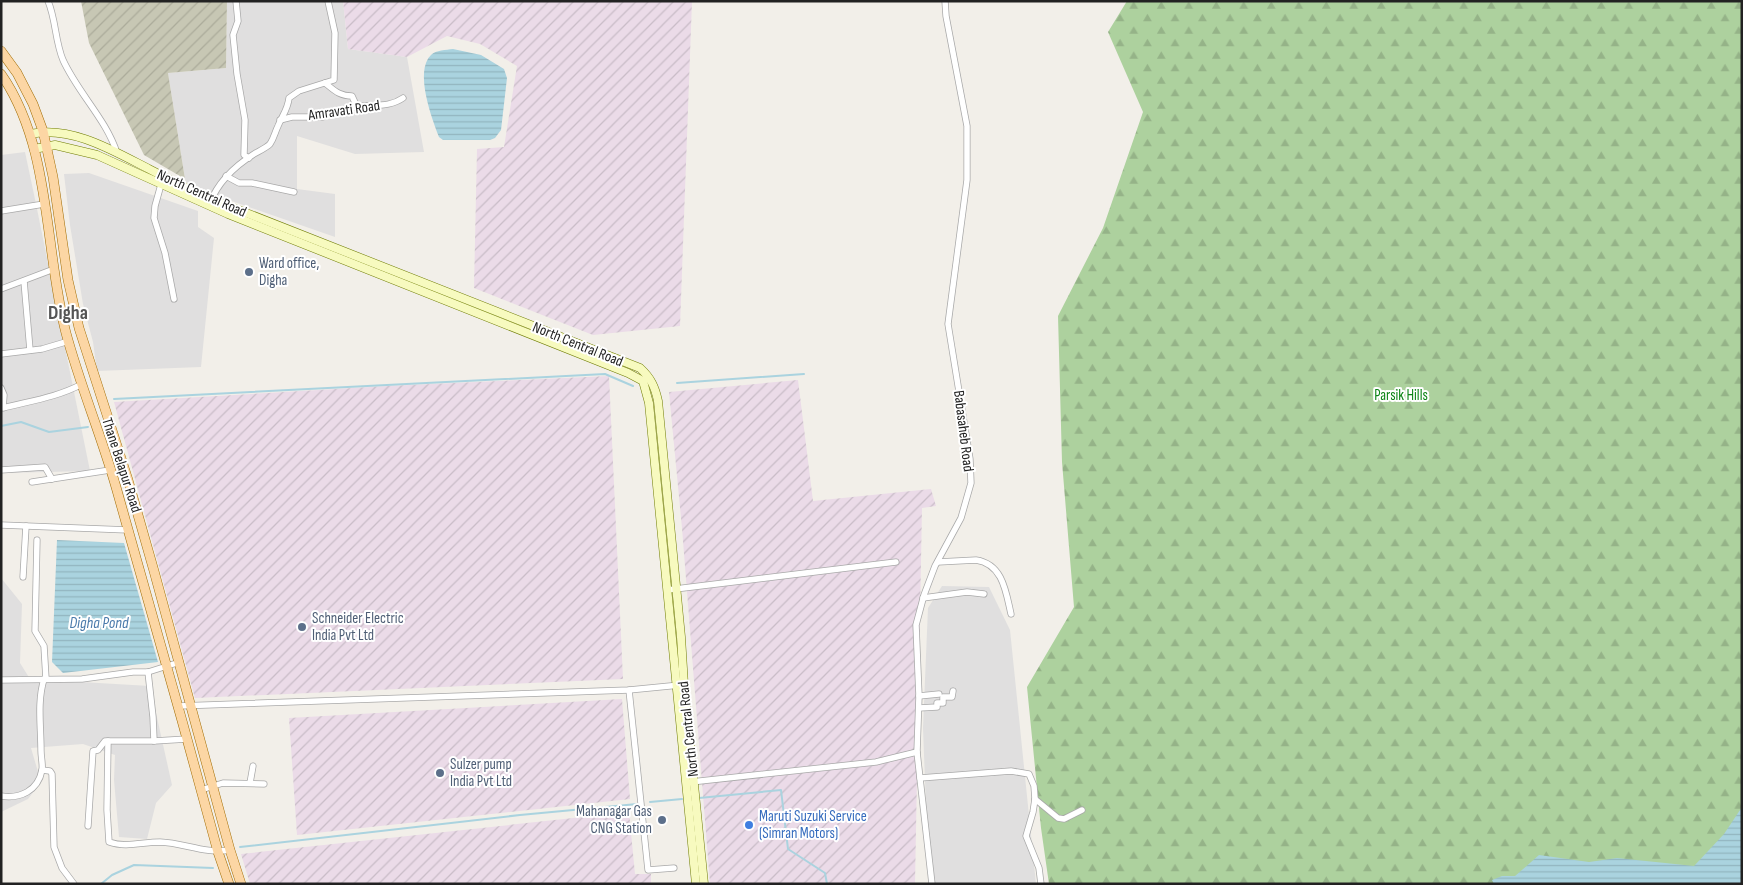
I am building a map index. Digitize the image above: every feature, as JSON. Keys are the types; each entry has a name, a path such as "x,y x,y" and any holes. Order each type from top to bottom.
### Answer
{"main road":[{"name":"Thane Belapur Road","path":"1,51 17,74 33,104 43,131 53,177 68,280 79,328 128,480 241,884"},
{"name":"Thane Belapur Road","path":"1,74 21,109 30,134 69,341 128,530 218,852 229,884"},
{"name":"North Central Road","path":"30,134 43,131 62,133 80,138 117,153 210,202"},
{"name":"North Central Road","path":"34,149 46,146 68,147 98,155 161,185 210,202 640,368 646,379 655,388 658,401 671,590 681,637 680,686 690,782 696,884"},
{"name":"North Central Road","path":"690,782 694,792 704,884"}],"street":[{"path":"48,1 54,18 57,41 63,59 76,84 112,139 117,153"},
{"path":"236,1 238,21 234,35 237,74 245,120 244,155 248,158"},
{"path":"210,202 226,176 248,158 269,145 288,107 289,98 299,91 334,80 336,33 328,1"},
{"name":"Babasaheb Road","path":"932,884 917,752 919,696 916,625 923,598 938,562 961,518 970,483 970,458 948,324 967,180 967,126 946,16 945,1"},
{"path":"325,83 336,93 352,96 357,107"},
{"name":"Amravati Road","path":"280,120 292,116 323,117 325,113 357,107 390,104 398,102 402,98"},
{"path":"226,176 239,183 252,182 294,192"},
{"path":"164,177 155,206 154,218 165,253 174,299"},
{"path":"1,211 44,204"},
{"path":"1,289 54,269"},
{"path":"24,281 30,350"},
{"path":"1,354 42,349 69,341"},
{"path":"1,388 4,395 3,408 66,393 82,384"},
{"path":"1,470 45,467 52,479"},
{"path":"32,482 110,470"},
{"path":"1,525 128,530"},
{"path":"24,577 26,526"},
{"path":"1,796 19,796 28,793 42,770 39,695 45,679 44,646 35,631 38,540"},
{"path":"938,562 976,560 982,561 996,569 1007,595 1011,614"},
{"path":"671,590 896,562"},
{"path":"923,598 967,592 984,594"},
{"path":"1,680 82,679 133,672 148,672 180,662"},
{"path":"148,672 154,741"},
{"path":"178,706 629,690 680,686"},
{"path":"629,690 648,870 674,868"},
{"path":"919,708 937,707 937,703 943,703 943,698 952,697 953,690"},
{"path":"919,696 939,694"},
{"path":"88,826 91,752 98,750 106,741 187,739"},
{"path":"108,741 107,810 109,842 117,845 162,842 198,850 218,852 230,850"},
{"path":"690,782 876,762 917,752"},
{"path":"250,783 252,766"},
{"path":"42,770 50,771 52,774 54,847 62,868 74,884"},
{"path":"920,778 1011,771 1029,774 1034,786 1035,799 1026,836 1039,868 1041,884"},
{"path":"201,790 229,782 264,784"},
{"path":"1035,799 1058,818 1064,819 1082,810"}],"shaded area":[{"path":"81,1 227,1 226,68 168,73 185,179 144,155 89,43"},
{"path":"227,1 343,1 348,49 407,57 424,152 355,154 297,136 297,189 335,194 335,237 186,185 168,73 226,68"},
{"path":"343,1 692,1 680,326 593,335 474,288 477,149 504,147 517,66 480,44 447,36 407,57 348,49"},
{"path":"25,152 90,471 1,473 1,155"},
{"path":"89,173 198,211 198,227 214,238 201,367 97,371 93,342 83,304 64,174"},
{"path":"609,376 623,679 195,698 114,402 387,386"},
{"path":"798,380 813,501 931,489 936,506 922,508 915,884 710,884 682,528 669,392"},
{"path":"1,578 22,604 20,663 30,679 150,686 172,785 156,803 147,839 119,837 114,780 115,755 83,744 31,748 41,782 28,799 1,812"},
{"path":"942,586 989,587 1010,630 1036,884 929,884 923,728 928,608"},
{"path":"622,699 630,799 297,835 289,718"},
{"path":"629,812 635,874 651,874 651,884 250,884 241,854"}],"green space":[{"name":"Parsik Hills","path":"1127,1 1742,1 1742,884 1049,884 1041,828 1027,687 1074,607 1062,462 1058,316 1103,228 1143,112 1108,32"}],"water":[{"path":"453,49 481,55 504,69 507,78 501,130 495,138 490,140 443,140 439,137 426,95 424,72 426,62 433,53"},
{"name":"Digha Pond","path":"57,540 124,543 158,662 63,673 52,662"},
{"path":"1742,807 1742,884 1494,884 1492,880 1502,876 1515,876 1539,855 1589,862 1617,858 1694,866 1724,834"}],"waterway":[{"path":"114,399 605,374 633,386"},
{"path":"677,383 804,374"},
{"path":"1,426 21,422 49,432 88,427"},
{"path":"699,798 781,790 788,849 825,873 827,884"},
{"path":"650,802 682,799"},
{"path":"240,847 520,815 637,804"},
{"path":"101,884 112,875 134,865 213,868"}],"place":[{"name":"Ward office, Digha","path":"249,272"},
{"name":"Schneider Electric India Pvt Ltd","path":"302,627"},
{"name":"Sulzer pump India Pvt Ltd","path":"440,773"},
{"name":"Mahanagar Gas CNG Station","path":"662,820"},
{"name":"Maruti Suzuki Service (Simran Motors)","path":"749,825"}],"district":[{"name":"Digha","path":"68,312"}]}
